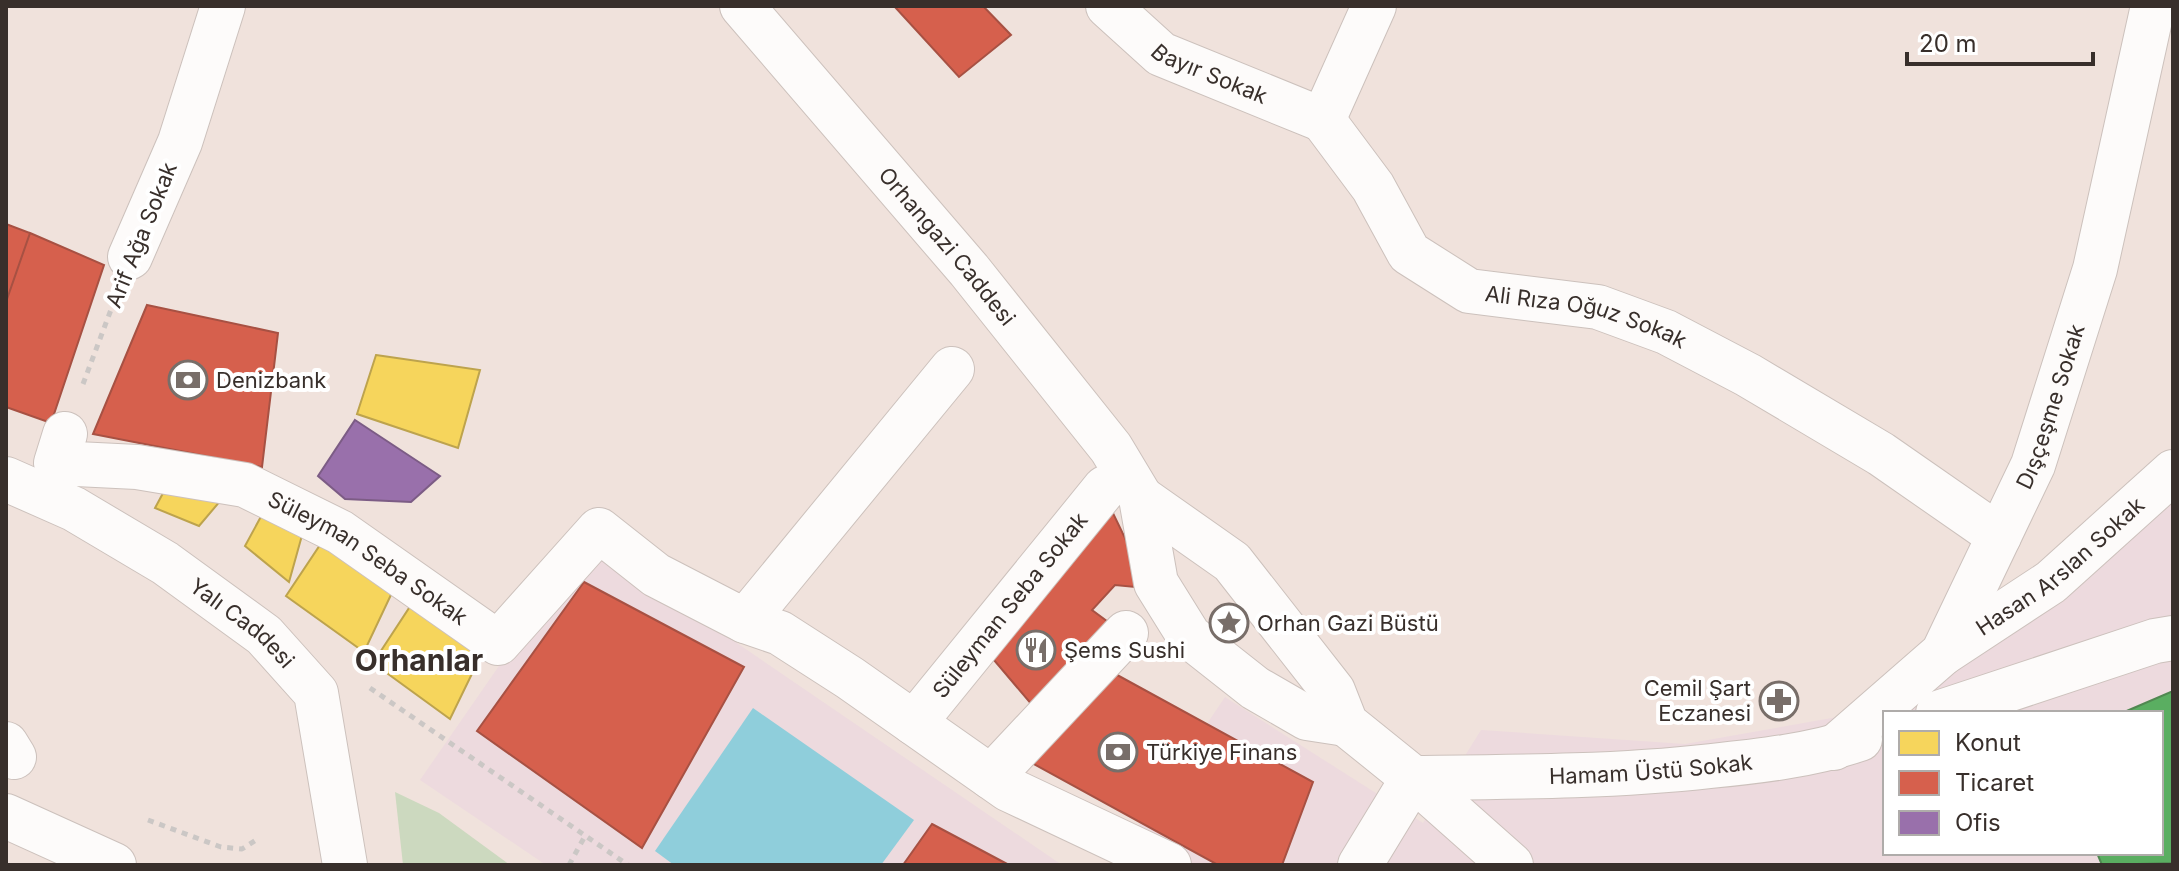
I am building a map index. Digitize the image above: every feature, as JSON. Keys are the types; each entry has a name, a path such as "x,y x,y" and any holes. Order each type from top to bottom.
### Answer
{"street":[{"name":"Arif Ağa Sokak","path":"130,257 180,142 223,6"},
{"name":"Orhangazi Caddesi","path":"742,6 979,282 1111,448 1123,493 1156,583 1189,636 1255,688 1307,718 1346,724"},
{"name":"Bayır Sokak","path":"1108,6 1161,54 1323,120"},
{"path":"1323,120 1374,6"},
{"name":"Dışçeşme Sokak","path":"1834,748 1943,653 2033,465 2095,269 2153,6"},
{"name":"Ali Rıza Oğuz Sokak","path":"1323,120 1373,187 1409,253 1469,291 1598,307 1666,332 1748,375 1868,446 1999,536"},
{"path":"745,621 952,369"},
{"name":"Süleyman Seba Sokak","path":"61,448 137,467 245,485 340,532 498,643 599,530 656,575 745,621 780,633 1008,789 1169,865"},
{"name":"Hasan Arslan Sokak","path":"1943,653 2051,582 2173,472"},
{"name":"Yalı Caddesi","path":"6,479 74,509 165,563 264,635 316,693 345,865"},
{"name":"Orhangazi Caddesi","path":"1123,493 1232,562 1333,691 1346,724 1413,778 1511,865"},
{"name":"Süleyman Seba Sokak","path":"914,723 1123,493"},
{"path":"991,777 1126,633"},
{"path":"1944,711 2155,641 2173,638"},
{"name":"Hamam Üstü Sokak","path":"1413,778 1648,773 1743,763 1834,748 1883,732"},
{"path":"1360,865 1413,778"},
{"path":"6,816 114,865"}],"path":[{"name":"Arif Ağa Sokak","path":"61,448 130,257"},
{"path":"367,686 628,865"},
{"path":"569,865 585,836"}],"shaded area":[{"path":"2173,456 2173,865 1112,865 1225,697 1423,823 1481,730 1685,744 1860,713"},
{"path":"586,540 1062,865 546,865 420,780"}],"green space":[{"path":"395,792 439,813 510,865 403,865"}],"water":[{"path":"753,708 914,820 881,865 674,865 655,851"}],"building: Konut":[{"path":"376,355 480,370 458,448 357,414"},
{"path":"169,482 221,500 199,526 155,508"},
{"path":"264,511 306,521 289,582 245,546"},
{"path":"326,536 397,582 364,652 286,596"},
{"path":"413,602 484,649 450,719 373,663"}],"building: Ticaret":[{"path":"894,6 983,6 1011,35 959,77"},
{"path":"6,224 30,233 6,302"},
{"path":"30,233 104,265 51,423 6,407 6,302"},
{"path":"147,305 278,333 262,467 93,434"},
{"path":"1110,507 1140,569 1135,587 1115,585 1092,610 1115,627 1033,706 988,653"},
{"path":"584,582 744,667 642,848 477,731"},
{"path":"1108,670 1313,782 1282,865 1218,865 1021,757"},
{"path":"932,824 1009,865 903,865"}],"building: Ofis":[{"path":"355,420 440,476 411,502 345,499 318,476"}],"building: Kamu":[{"path":"2173,691 2173,863 2102,865 2098,855 2163,855 2163,711 2127,711"}],"place":[{"name":"Denizbank","path":"188,380"},
{"name":"Orhan Gazi Büstü","path":"1229,623"},
{"name":"Şems Sushi","path":"1036,650"},
{"name":"Cemil Şart Eczanesi","path":"1779,701"},
{"name":"Türkiye Finans","path":"1118,752"}],"district":[{"name":"Orhanlar","path":"419,660"}]}
